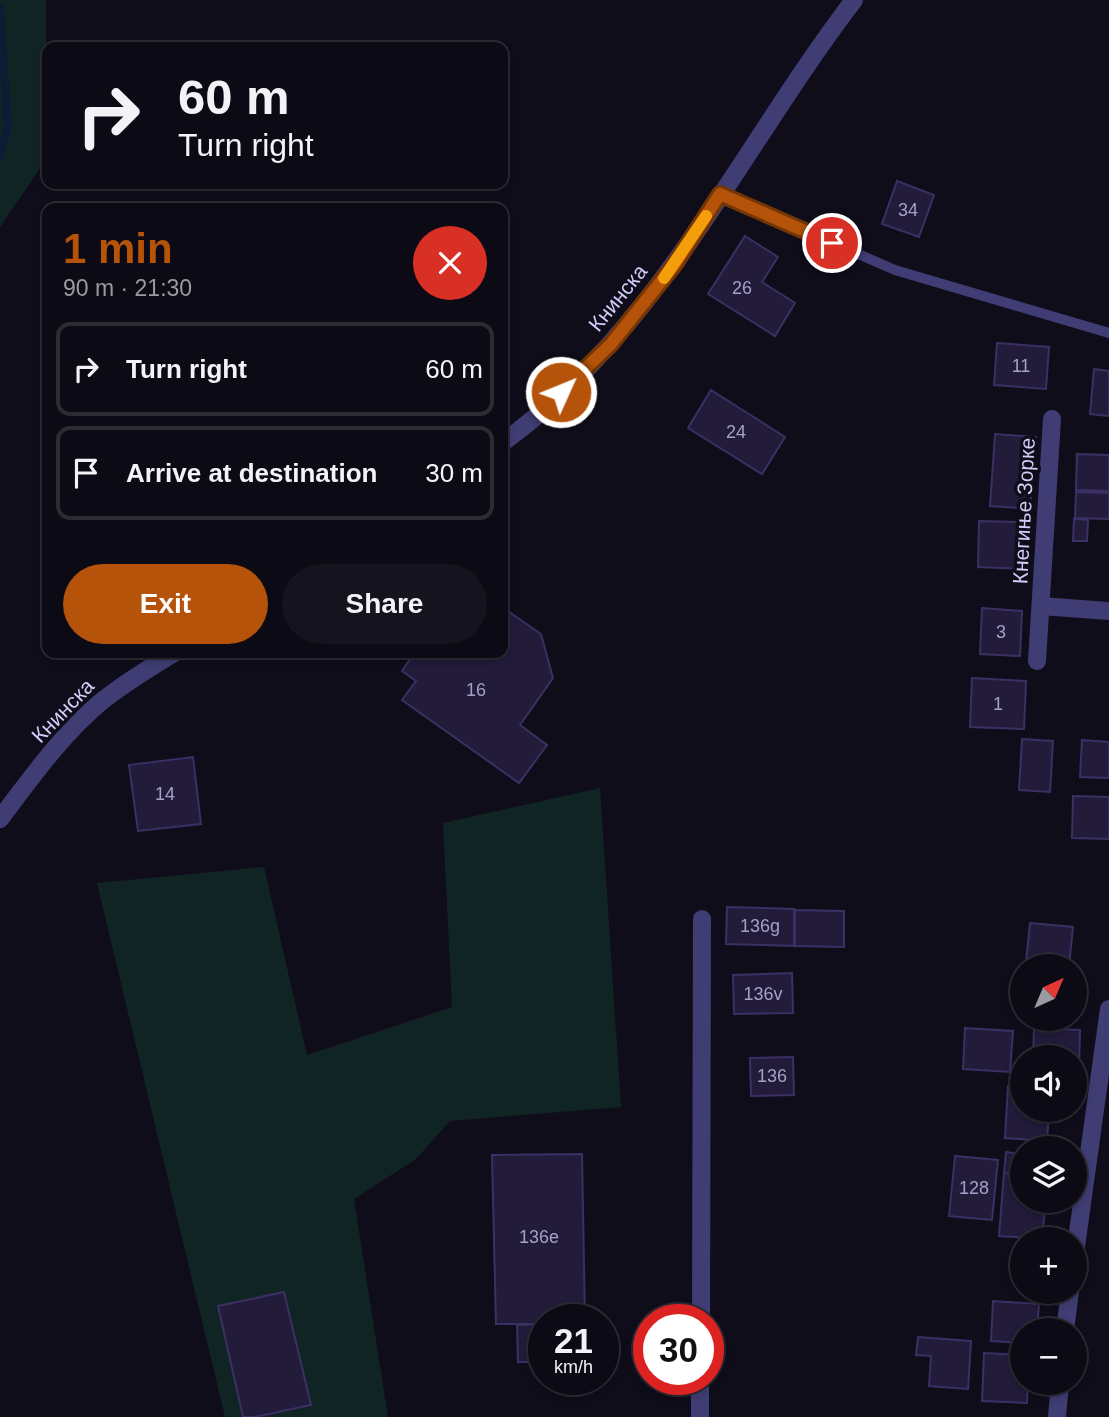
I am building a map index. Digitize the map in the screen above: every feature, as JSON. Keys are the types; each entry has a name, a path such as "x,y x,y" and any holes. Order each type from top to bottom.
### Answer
{"street":[{"name":"Книнска","path":"508,439 528,424 611,344 675,264 786,93 854,0"},
{"name":"Кнегиње Зорке","path":"1037,661 1052,419"},
{"name":"Кнегиње Зорке","path":"1041,606 1109,611"},
{"name":"Книнска","path":"0,819 56,748 99,703 166,658"},
{"path":"701,1304 702,919"},
{"path":"1079,1227 1109,1009"},
{"path":"701,1395 701,1417"},
{"path":"1057,1417 1059,1395"}],"lane":[{"path":"720,194 895,270 1109,333"}],"green space":[{"path":"0,0 46,0 46,42 42,42 42,165 0,227"},
{"path":"600,788 621,1107 450,1121 416,1159 354,1199 388,1417 225,1417 97,883 264,867 307,1055 452,1007 443,823"}],"building":[{"path":"897,181 934,195 919,237 882,224"},
{"path":"745,236 778,257 762,282 795,303 775,336 708,294"},
{"path":"997,343 1049,347 1046,389 994,385"},
{"path":"1094,369 1109,371 1109,416 1090,414"},
{"path":"711,390 785,437 762,474 688,428"},
{"path":"995,434 1036,437 1030,509 990,506"},
{"path":"1077,454 1109,455 1109,491 1076,490"},
{"path":"1076,492 1109,493 1109,519 1075,518"},
{"path":"1074,519 1088,520 1087,541 1073,541"},
{"path":"979,521 1023,522 1022,569 978,567"},
{"path":"982,608 1022,611 1020,656 980,654"},
{"path":"508,611 541,634 553,678 520,725 547,745 519,783 402,700 416,681 402,671 411,658 508,658"},
{"path":"972,678 1026,681 1024,729 970,727"},
{"path":"1022,739 1053,741 1050,792 1019,790"},
{"path":"1082,740 1109,742 1109,778 1080,777"},
{"path":"193,757 201,824 138,831 129,765"},
{"path":"1073,796 1109,797 1109,839 1072,838"},
{"path":"727,907 794,909 794,946 726,944"},
{"path":"795,910 844,911 844,947 795,946"},
{"path":"1030,923 1073,927 1070,954 1027,954"},
{"path":"792,973 793,1013 734,1014 733,975"},
{"path":"965,1028 1013,1031 1010,1072 963,1069"},
{"path":"1034,1031 1080,1031 1080,1045 1033,1045"},
{"path":"793,1057 794,1095 751,1096 750,1058"},
{"path":"1010,1086 1010,1122 1048,1122 1047,1136 1005,1138"},
{"path":"1006,1152 1010,1152 1010,1174 1004,1173"},
{"path":"582,1154 585,1304 528,1304 528,1324 496,1324 492,1155"},
{"path":"955,1156 998,1160 992,1220 949,1216"},
{"path":"1004,1173 1010,1174 1010,1213 1045,1213 1043,1227 1010,1227 1010,1237 999,1236"},
{"path":"284,1292 311,1405 243,1417 218,1306"},
{"path":"993,1301 1039,1304 1038,1318 1010,1318 1010,1342 991,1341"},
{"path":"517,1325 528,1325 528,1362 518,1362"},
{"path":"918,1337 971,1341 968,1389 929,1386 931,1356 916,1355"},
{"path":"984,1353 1010,1354 1010,1395 1027,1395 1027,1403 982,1401"}],"waterway":[{"path":"0,9 8,127 0,156"}],"slow traffic":[{"path":"664,278 706,216"}],"route":[{"path":"561,392 611,344 675,264 720,194 832,243"}]}
